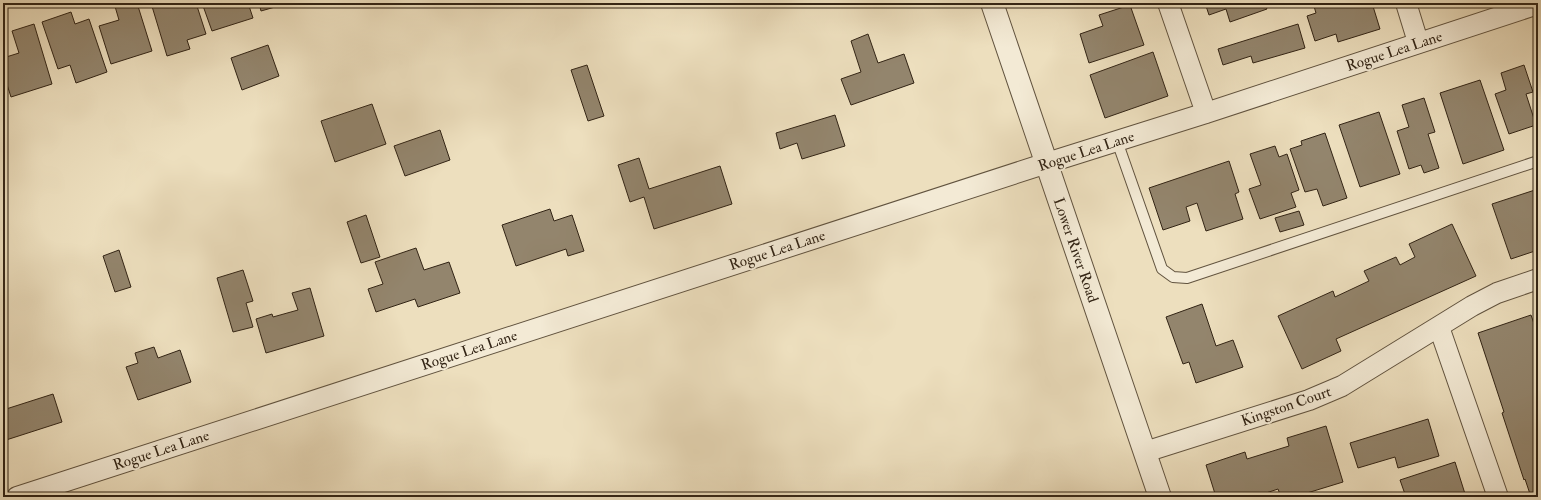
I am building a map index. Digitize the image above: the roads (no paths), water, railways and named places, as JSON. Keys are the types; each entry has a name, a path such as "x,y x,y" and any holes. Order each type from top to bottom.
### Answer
{"street":[{"name":"Lower River Road","path":"992,3 1160,497"},
{"path":"1168,3 1206,113"},
{"path":"1406,3 1418,42"},
{"name":"Rogue Lea Lane","path":"17,497 1047,163 1206,113 1418,42 1538,4"},
{"name":"Kingston Court","path":"1145,452 1309,400 1342,386 1472,306 1497,293 1538,279"},
{"path":"1439,327 1498,497"}],"lane":[{"path":"1117,141 1162,269 1174,277 1187,278 1538,161"}]}
